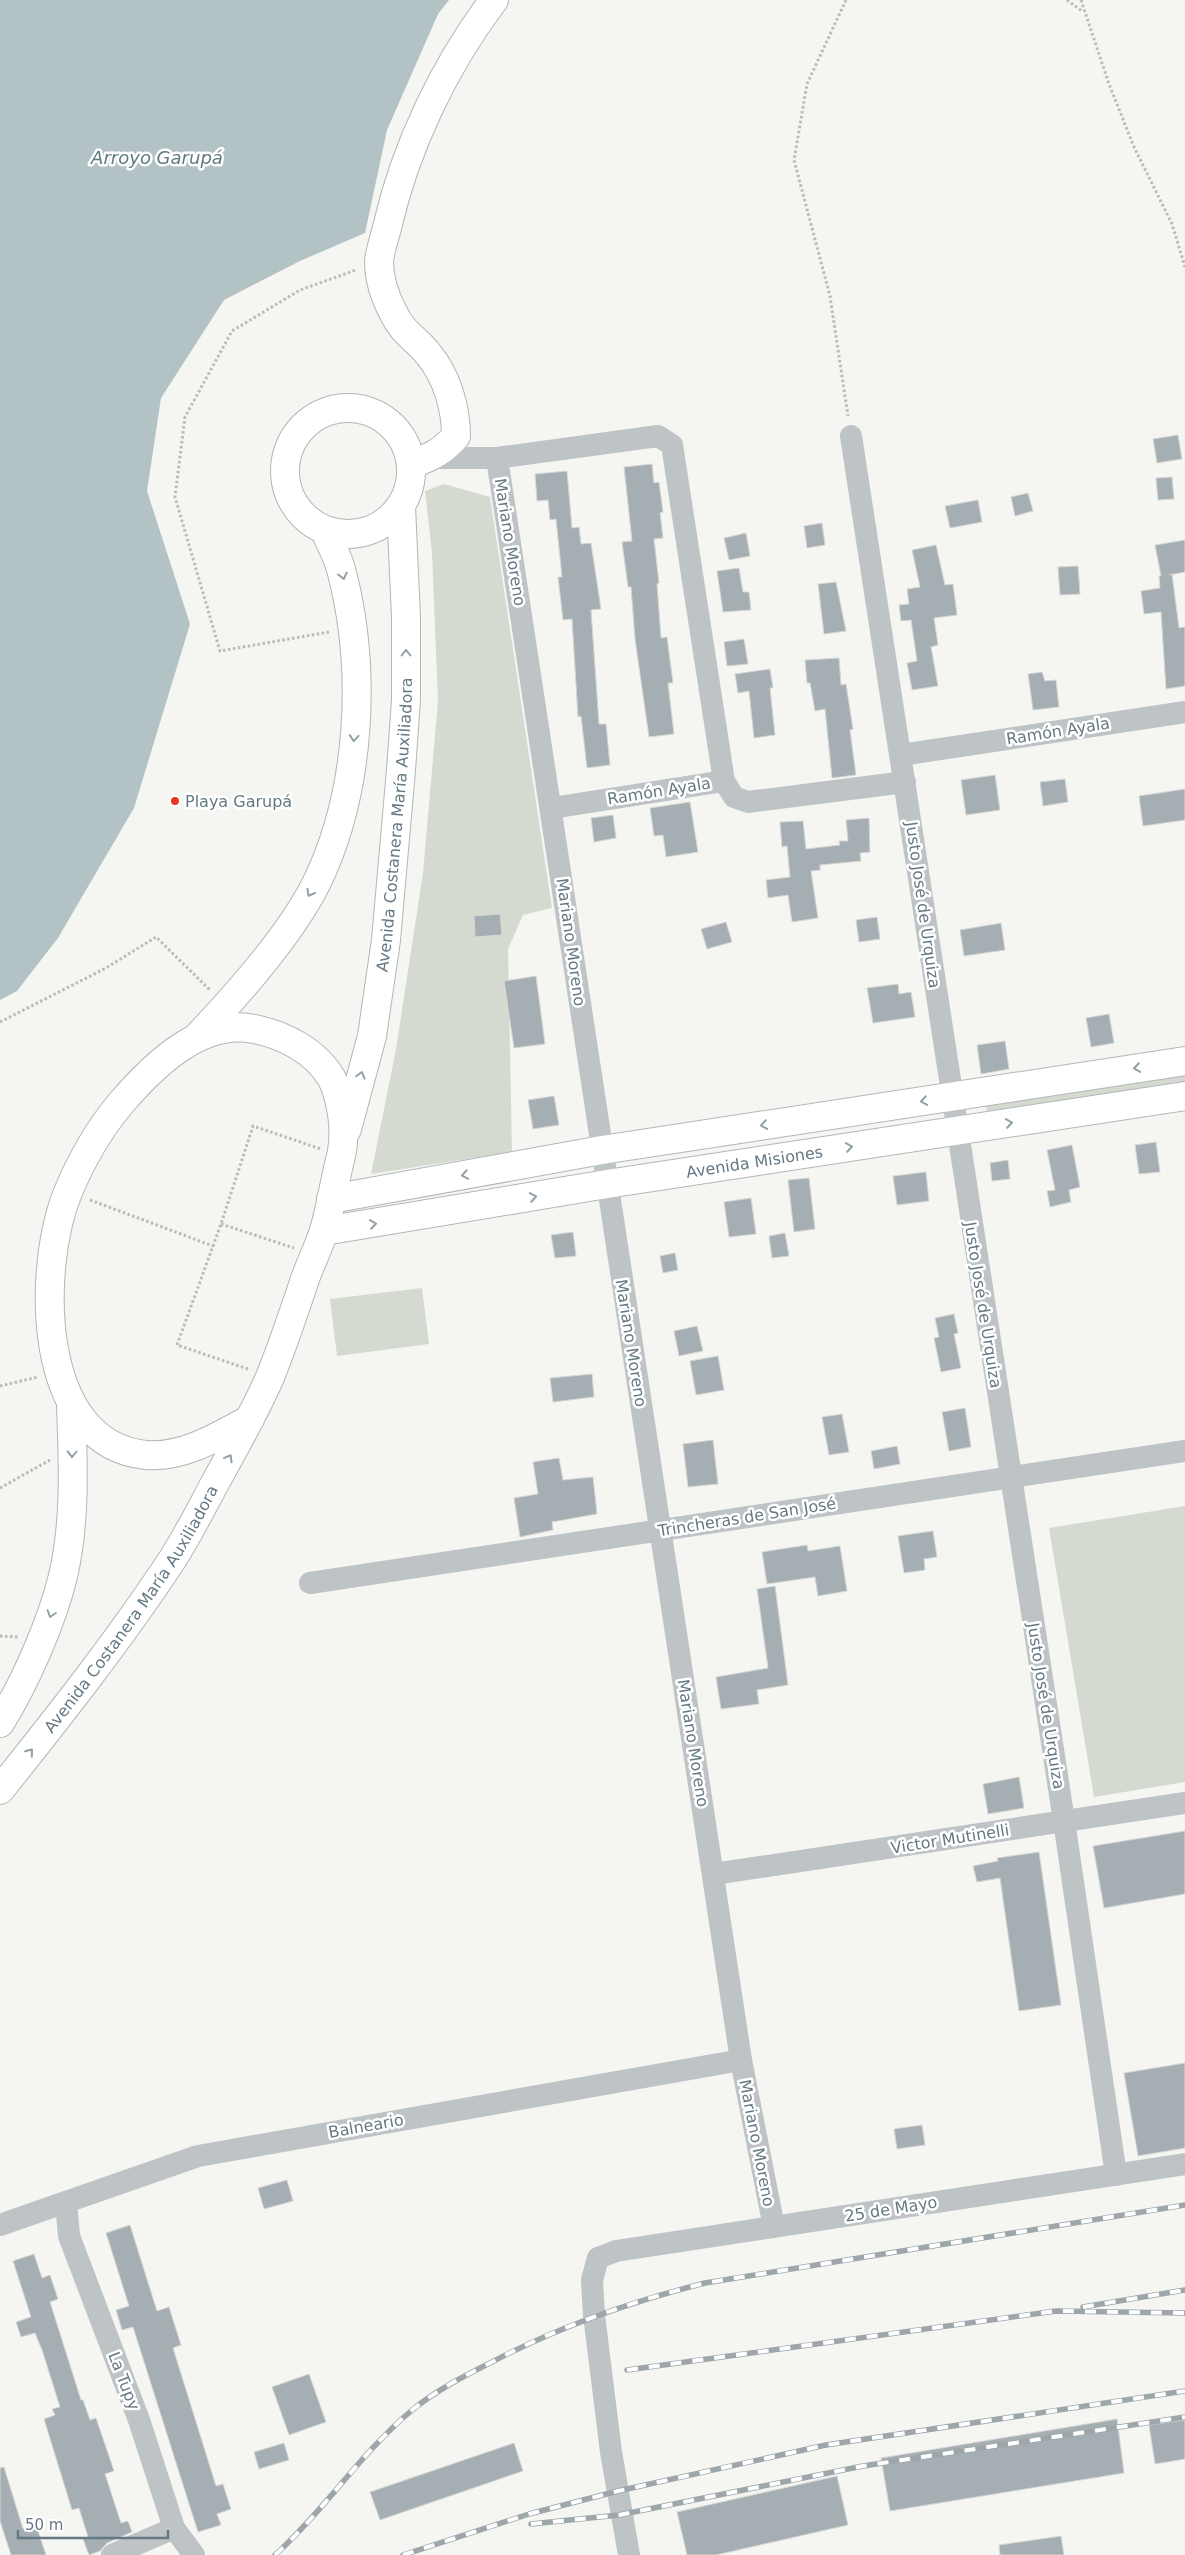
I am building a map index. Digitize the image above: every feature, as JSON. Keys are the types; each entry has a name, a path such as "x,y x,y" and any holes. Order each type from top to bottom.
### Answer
{"main road":[{"path":"420,461 393,427 377,415 357,408 337,409 318,416 302,428 288,452 285,465 286,486 294,505 303,515 326,531 347,535 368,532 387,522 401,506 420,461 446,448 456,436 456,419 443,377 429,354 402,330 382,286 379,261 392,206 411,150 442,83 474,27 494,0"},
{"name":"Avenida Costanera María Auxiliadora","path":"0,1790 103,1661 174,1556 250,1419 270,1376 319,1243 342,1147 372,1036 386,940 406,700 406,617 401,506"},
{"path":"0,1723 43,1637 63,1576 70,1524 71,1405 54,1355 48,1298 52,1252 68,1191 108,1118 133,1088 160,1063 198,1036 227,1006 295,918 315,884 333,843 352,764 357,703 352,628 342,572 326,531"},
{"path":"198,1036 241,1026 272,1032 299,1046 318,1061 333,1081 340,1106 342,1147"},
{"name":"Avenida Misiones","path":"331,1199 602,1150 1185,1061"},
{"name":"Avenida Misiones","path":"319,1243 607,1184 1185,1096"},
{"path":"71,1405 96,1433 116,1447 146,1454 191,1448 250,1419"}],"street":[{"path":"420,461 497,458 658,436 672,444 724,781"},
{"name":"Justo José de Urquiza","path":"851,436 1064,1821 1116,2175"},
{"name":"Mariano Moreno","path":"497,458 552,808 607,1184 741,2060 774,2227"},
{"name":"Ramón Ayala","path":"901,755 1185,712"},
{"name":"Ramón Ayala","path":"552,808 724,781 734,797 748,802 905,782"},
{"name":"Trincheras de San José","path":"310,1582 1185,1451"},
{"name":"Victor Mutinelli","path":"714,1874 1185,1803"},
{"name":"Balneario","path":"0,2225 198,2156 741,2060"},
{"name":"25 de Mayo","path":"629,2555 611,2452 594,2315 592,2280 598,2258 616,2250 1185,2164"},
{"name":"La Tupy","path":"66,2202 69,2236 139,2420 174,2528 194,2555"},
{"path":"112,2555 174,2528"}],"path":[{"path":"846,0 807,84 794,160 830,296 851,436"},
{"path":"1067,0 1083,12"},
{"path":"1081,0 1083,12 1134,147 1172,224 1185,267"},
{"path":"352,628 220,651 175,498 185,416 232,331 300,290 379,261"},
{"path":"0,1022 106,968 156,938 227,1006"},
{"path":"270,1376 177,1345 221,1224 253,1126 342,1147"},
{"path":"68,1191 213,1246"},
{"path":"221,1224 319,1243"},
{"path":"0,1386 60,1373"},
{"path":"0,1488 72,1448"}],"shaded area":[{"path":"444,484 490,497 552,908 523,915 508,949 512,1152 371,1174 396,1049 423,873 438,701 432,553 425,491"},
{"path":"1185,1072 1185,1089 988,1120 986,1104"},
{"path":"422,1288 429,1344 337,1356 330,1299"},
{"path":"1185,1506 1185,1782 1094,1797 1049,1528"}],"water":[{"name":"Arroyo Garupá","path":"0,0 449,0 438,14 387,130 365,233 300,261 224,300 161,398 147,491 190,624 134,808 58,938 17,991 0,1000"}],"building":[{"path":"1178,435 1182,459 1157,463 1153,439"},
{"path":"652,464 654,483 659,482 663,512 660,513 663,538 654,539 659,583 657,584 661,638 667,637 673,683 668,683 674,734 649,737 635,639 631,587 628,587 622,542 632,541 624,467"},
{"path":"567,471 572,528 579,527 581,544 591,543 601,609 591,610 599,724 606,724 610,765 587,768 581,716 578,717 572,619 563,620 558,577 562,577 556,519 550,520 548,500 537,501 535,474"},
{"path":"1172,477 1174,499 1158,500 1156,478"},
{"path":"1028,493 1033,511 1015,516 1011,497"},
{"path":"978,500 982,522 950,528 945,506"},
{"path":"822,523 825,545 807,548 804,526"},
{"path":"746,533 750,556 729,560 724,538"},
{"path":"1185,540 1185,572 1172,574 1179,628 1185,627 1185,686 1166,689 1161,612 1144,614 1141,591 1160,588 1159,576 1161,576 1155,545"},
{"path":"936,545 945,585 953,584 957,615 934,618 938,645 931,647 938,686 912,690 907,663 917,661 911,620 901,621 899,605 909,604 907,589 920,587 912,550"},
{"path":"1078,566 1080,594 1060,595 1058,567"},
{"path":"739,568 743,592 749,592 751,610 723,612 717,571"},
{"path":"836,582 846,631 824,634 818,584"},
{"path":"744,639 748,664 727,666 724,642"},
{"path":"839,658 841,685 846,684 853,729 850,730 856,775 832,778 825,709 815,711 810,683 807,683 805,660"},
{"path":"770,669 773,688 770,688 775,735 754,738 749,691 738,693 735,674"},
{"path":"1042,672 1045,681 1056,680 1059,707 1033,710 1028,674"},
{"path":"995,775 1000,810 966,815 961,780"},
{"path":"1065,779 1068,802 1043,806 1040,782"},
{"path":"1185,789 1185,820 1143,826 1139,796"},
{"path":"690,802 698,852 666,857 663,835 654,836 650,808"},
{"path":"613,815 616,838 594,842 591,818"},
{"path":"869,818 870,852 860,853 861,861 820,865 820,870 811,871 818,918 792,922 788,895 768,898 766,880 790,877 787,846 782,847 780,822 803,821 806,849 840,845 839,841 848,841 846,820"},
{"path":"500,914 502,935 475,937 474,916"},
{"path":"877,917 880,939 859,942 856,920"},
{"path":"726,922 732,942 707,949 701,929"},
{"path":"1001,923 1005,950 964,956 960,930"},
{"path":"536,976 545,1044 514,1048 504,981"},
{"path":"898,984 899,994 911,992 915,1017 873,1023 867,988"},
{"path":"1109,1014 1114,1043 1091,1047 1086,1018"},
{"path":"1005,1041 1009,1069 981,1074 977,1045"},
{"path":"554,1096 559,1125 533,1129 528,1100"},
{"path":"1156,1142 1160,1172 1139,1174 1135,1145"},
{"path":"1072,1145 1080,1187 1069,1190 1071,1202 1050,1207 1047,1191 1055,1190 1047,1150"},
{"path":"1008,1160 1010,1179 992,1181 990,1163"},
{"path":"926,1172 929,1201 897,1205 893,1176"},
{"path":"809,1178 815,1229 794,1232 788,1180"},
{"path":"751,1198 756,1234 729,1237 724,1202"},
{"path":"573,1232 576,1256 555,1258 551,1235"},
{"path":"785,1233 789,1256 772,1258 769,1236"},
{"path":"675,1253 678,1270 663,1273 660,1256"},
{"path":"954,1314 958,1333 954,1334 961,1368 941,1372 934,1338 939,1337 935,1318"},
{"path":"697,1326 703,1351 679,1356 674,1331"},
{"path":"718,1356 724,1390 696,1395 690,1361"},
{"path":"592,1374 594,1397 553,1402 550,1378"},
{"path":"965,1408 971,1447 949,1451 942,1412"},
{"path":"842,1414 849,1452 829,1455 822,1417"},
{"path":"713,1440 718,1484 688,1487 683,1444"},
{"path":"897,1446 900,1464 874,1469 871,1451"},
{"path":"559,1458 563,1480 593,1477 597,1514 552,1522 553,1530 520,1537 514,1498 538,1494 533,1462"},
{"path":"933,1531 937,1557 924,1559 925,1570 904,1573 898,1536"},
{"path":"807,1545 808,1551 840,1546 847,1591 818,1596 815,1577 767,1584 762,1552"},
{"path":"775,1586 788,1685 757,1690 759,1704 721,1709 716,1677 768,1668 757,1589"},
{"path":"1019,1777 1024,1808 988,1814 983,1784"},
{"path":"1185,1831 1185,1894 1104,1908 1093,1846"},
{"path":"1039,1852 1061,2005 1019,2011 1000,1878 977,1882 973,1866 998,1861 997,1858"},
{"path":"1185,2063 1185,2148 1138,2156 1124,2073"},
{"path":"922,2125 925,2145 897,2149 894,2129"},
{"path":"287,2180 293,2201 264,2209 258,2188"},
{"path":"130,2225 157,2311 169,2307 181,2345 173,2348 216,2486 223,2484 231,2509 217,2514 221,2525 198,2532 133,2327 122,2330 116,2310 129,2306 106,2233"},
{"path":"34,2254 42,2278 50,2275 58,2299 50,2302 81,2400 83,2400 90,2420 96,2418 114,2471 105,2474 121,2523 128,2521 132,2532 107,2543 100,2551 89,2555 83,2539 88,2537 79,2508 72,2510 44,2419 55,2415 52,2409 60,2407 35,2333 21,2337 16,2322 31,2317 13,2261"},
{"path":"309,2374 326,2422 289,2435 272,2387"},
{"path":"1117,2419 1124,2473 890,2511 881,2458"},
{"path":"1185,2420 1185,2459 1155,2464 1149,2425"},
{"path":"284,2443 289,2460 259,2469 254,2452"},
{"path":"514,2443 523,2471 380,2520 370,2492"},
{"path":"4,2467 23,2529 36,2525 46,2555 11,2555 0,2521 0,2468"},
{"path":"837,2476 848,2525 716,2555 687,2555 677,2512"},
{"path":"1061,2536 1064,2555 1000,2555 999,2545"}],"railway":[{"path":"275,2555 310,2520 375,2445 420,2404 440,2390 471,2373 543,2337 570,2326 650,2298 705,2283 1185,2205"},
{"path":"1083,2307 1185,2290"},
{"path":"627,2370 1056,2311 1185,2313"},
{"path":"403,2555 529,2514 618,2491 826,2445 1185,2391"},
{"path":"531,2524 619,2515 863,2466 1185,2417"}],"place":[{"name":"Playa Garupá","path":"175,801"}]}
